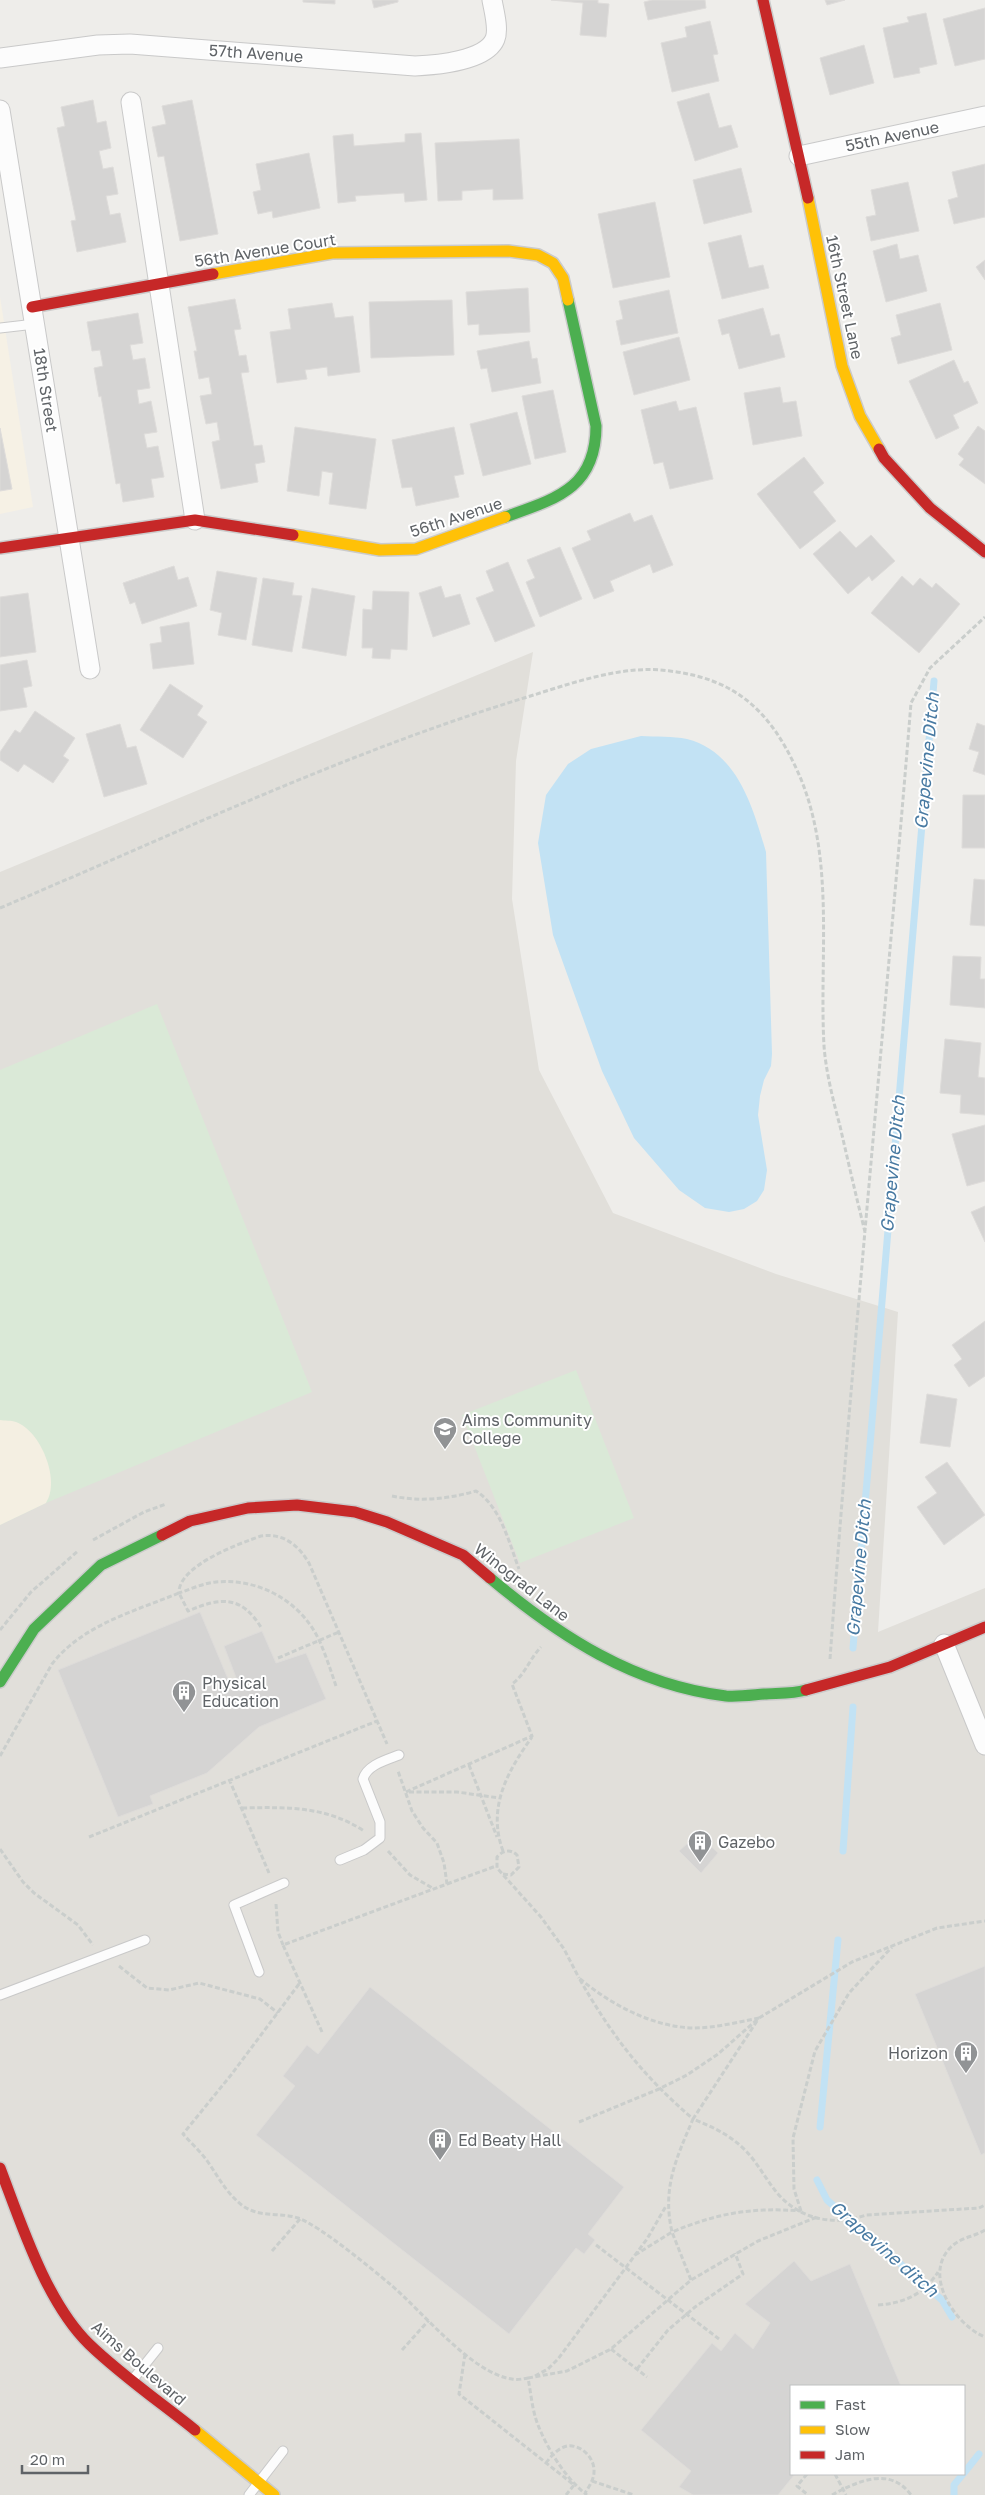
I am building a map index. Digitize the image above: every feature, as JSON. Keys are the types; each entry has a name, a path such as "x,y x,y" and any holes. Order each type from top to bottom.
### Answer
{"street":[{"name":"57th Avenue","path":"0,58 98,45 130,44 415,66 433,65 461,60 490,47 496,38 492,0"},
{"name":"16th Street Lane","path":"763,0 799,156 842,366 860,416 884,458 930,508 985,552"},
{"path":"131,102 195,520"},
{"name":"18th Street","path":"0,110 90,670"},
{"name":"55th Avenue","path":"799,156 985,116"},
{"name":"56th Avenue Court","path":"33,316 160,284 332,253 508,251 538,255 554,263 559,271"},
{"name":"56th Avenue","path":"0,548 195,520 248,527 380,550 416,549 548,502 574,487 584,476 596,446 596,426 563,278 559,271"},
{"name":"Winograd Lane","path":"0,1682 34,1629 101,1565 190,1521 248,1508 272,1506 326,1507 387,1522 463,1555 557,1630 591,1652 640,1674 676,1686 727,1696 800,1692 890,1667 985,1627"},
{"path":"944,1644 985,1745"},
{"name":"Aims Boulevard","path":"0,2168 41,2274 68,2320 88,2343 274,2495"}],"lane":[{"path":"0,328 33,316"},
{"path":"340,1860 380,1838 380,1822 363,1779 368,1770 399,1755"},
{"path":"259,1972 234,1904 284,1883"},
{"path":"0,1996 145,1940"},
{"path":"132,2380 158,2348"},
{"path":"249,2495 282,2451"}],"path":[{"path":"829,1684 865,1232 886,1014 911,704 930,668 985,617"},
{"path":"0,908 398,741 491,708 582,681 625,672 666,670 698,675 729,687 754,705 779,737 797,770 808,801 818,844 822,885 824,1050 833,1097 865,1232"},
{"path":"382,1494 410,1500 453,1497 476,1491 485,1498 501,1522 520,1571"},
{"path":"262,1628 255,1616 242,1605 234,1602 216,1601 188,1611 179,1593 182,1579 195,1567 249,1540 272,1535 272,1506"},
{"path":"0,1756 52,1664 61,1652 88,1632 179,1593 215,1582 240,1583 266,1589 278,1595 301,1614 319,1641 336,1686"},
{"path":"532,1736 512,1684 517,1680 534,1654 557,1630"},
{"path":"278,1658 339,1632"},
{"path":"89,1837 377,1721"},
{"path":"499,1798 442,1792 406,1792 532,1736"},
{"path":"503,1851 499,1840 496,1817 499,1798 510,1770 532,1736"},
{"path":"469,1765 503,1851"},
{"path":"230,1779 264,1856 274,1887 277,1927 283,1945"},
{"path":"242,1808 301,1808 321,1811 355,1826 377,1841 410,1875 434,1888"},
{"path":"503,1851 497,1857 496,1866 542,1917 564,1949 603,2020 624,2048 660,2090 693,2118 722,2131 746,2151 778,2194 802,2211 830,2222 850,2220 866,2215 979,2208 985,2205"},
{"path":"503,1851 514,1852 520,1863 514,1873 503,1874"},
{"path":"447,1884 496,1866"},
{"path":"579,2122 660,2090 687,2075 718,2054 759,2018 852,1962 937,1928 985,1921"},
{"path":"802,2211 794,2189 793,2138 814,2051 849,1993 892,1947"},
{"path":"579,1978 614,2002 640,2016 668,2024 694,2028 759,2018"},
{"path":"300,1983 231,2075 183,2134 206,2160 227,2193 245,2207 264,2215 300,2218 391,2285 465,2354 491,2372 512,2380 567,2371 611,2349 691,2280 735,2253 817,2217"},
{"path":"528,2378 548,2369 558,2359 646,2239 666,2206 676,2158 693,2118 759,2018"},
{"path":"666,2206 672,2232 691,2280"},
{"path":"979,2208 985,2211"},
{"path":"633,2256 672,2232 722,2214 769,2209 802,2211"},
{"path":"272,2251 300,2218"},
{"path":"985,2230 962,2238 950,2247 943,2257 939,2271 939,2282 955,2313 975,2334 985,2338"},
{"path":"596,2245 668,2298 719,2339"},
{"path":"637,2370 668,2330 743,2274 735,2253"},
{"path":"878,2305 897,2304 910,2299 931,2283 939,2271"},
{"path":"402,2350 429,2320"},
{"path":"611,2349 647,2377"},
{"path":"465,2354 458,2394 574,2485 586,2494 592,2481 594,2464 588,2454 580,2448 568,2446 554,2454 546,2463"},
{"path":"528,2378 537,2423 574,2485"},
{"path":"806,2475 797,2486 808,2495"},
{"path":"836,2475 846,2495"},
{"path":"832,2495 866,2480 880,2477 902,2484 911,2495"},
{"path":"592,2481 634,2495"},
{"path":"566,2495 574,2485"}],"shaded area":[{"path":"0,297 33,507 0,514"},
{"name":"Aims Community College","path":"533,652 516,761 512,899 539,1070 613,1213 776,1274 898,1312 878,1632 985,1588 985,2495 0,2495 0,872"}],"green space":[{"path":"157,1004 312,1392 46,1503 0,1525 0,1070"},
{"path":"576,1370 634,1518 520,1563 462,1415"}],"sand":[{"path":"0,1420 16,1422 33,1435 46,1458 51,1482 50,1494 46,1503 0,1525"}],"water":[{"path":"641,736 687,739 705,746 719,756 731,769 749,800 766,852 772,1054 771,1066 764,1080 760,1096 758,1115 767,1170 764,1190 757,1201 744,1209 729,1212 705,1208 679,1190 634,1138 602,1071 553,935 538,843 546,795 568,764 591,749"}],"building":[{"path":"303,0 335,0 335,4 303,2"},
{"path":"372,0 398,0 398,2 374,8"},
{"path":"551,0 598,0 598,3 609,4 606,37 580,35 583,3"},
{"path":"652,0 705,0 706,8 648,20 644,2"},
{"path":"825,0 845,0 827,5"},
{"path":"985,8 985,59 955,66 943,19"},
{"path":"926,13 937,64 919,68 920,73 894,78 883,28 909,22 907,17"},
{"path":"710,21 718,54 713,55 719,81 672,92 661,43 687,37 685,27"},
{"path":"864,45 874,83 830,95 820,58"},
{"path":"709,93 719,128 731,125 738,147 695,161 677,102"},
{"path":"93,100 97,123 106,121 111,148 99,151 103,169 113,167 118,194 106,196 110,215 120,213 126,242 77,252 71,221 76,220 57,128 65,126 61,107"},
{"path":"192,100 218,234 180,241 164,156 158,157 152,127 166,124 162,106"},
{"path":"421,133 427,200 405,202 404,193 355,196 356,201 338,203 333,136 353,134 354,146 405,142 405,134"},
{"path":"519,139 523,199 493,200 493,189 462,191 462,200 438,201 435,143"},
{"path":"309,153 320,208 273,218 272,211 258,214 253,192 261,190 256,164"},
{"path":"985,164 985,217 954,224 948,200 958,197 952,172"},
{"path":"741,168 752,212 704,224 693,180"},
{"path":"908,182 919,231 871,241 866,217 876,215 871,190"},
{"path":"655,202 670,277 613,288 598,214"},
{"path":"741,235 749,268 763,265 769,288 722,299 708,243"},
{"path":"897,244 900,259 918,255 927,291 886,302 873,251"},
{"path":"985,260 985,280 976,267"},
{"path":"528,288 530,332 479,335 479,324 468,325 466,292"},
{"path":"669,290 678,333 621,345 616,321 623,319 619,301"},
{"path":"235,299 241,329 234,330 239,356 246,355 249,372 241,373 254,446 262,445 265,462 255,464 258,482 221,489 212,442 220,440 217,422 206,424 200,396 212,394 209,377 199,379 194,351 197,351 188,307"},
{"path":"452,300 454,355 371,358 369,302"},
{"path":"332,303 335,318 353,316 360,372 328,376 327,367 305,370 307,379 277,383 270,332 291,329 288,309"},
{"path":"940,303 952,350 898,364 891,338 901,335 896,315"},
{"path":"763,308 771,336 779,334 785,357 739,369 729,333 722,335 718,320"},
{"path":"138,313 143,343 130,345 133,360 145,358 150,388 137,390 139,404 151,401 157,432 144,434 147,448 158,446 164,477 151,479 154,497 123,502 120,483 116,484 101,396 99,397 94,368 103,366 100,350 92,351 87,322"},
{"path":"679,337 690,380 634,395 623,352"},
{"path":"529,341 532,359 537,358 541,383 492,392 487,368 481,369 477,351"},
{"path":"954,360 964,383 968,381 978,403 953,415 959,428 936,439 909,381"},
{"path":"780,387 783,403 796,401 802,436 753,445 744,393"},
{"path":"553,390 566,452 535,459 522,396"},
{"path":"676,401 679,411 696,407 713,479 670,489 663,462 654,464 641,410"},
{"path":"517,412 531,464 483,476 470,424"},
{"path":"978,426 985,431 985,484 959,465 964,459 958,454"},
{"path":"295,427 376,439 366,509 329,504 333,473 322,471 319,496 287,491"},
{"path":"454,427 464,474 454,476 459,497 416,506 412,487 402,488 392,440"},
{"path":"0,428 12,489 0,491"},
{"path":"804,457 824,483 813,492 836,521 800,549 757,494"},
{"path":"630,513 634,522 652,515 673,565 653,573 650,564 610,581 614,591 594,599 572,548 591,540 587,531"},
{"path":"840,531 856,548 871,535 895,561 872,581 869,576 848,594 813,554"},
{"path":"560,547 582,599 540,617 526,582 535,578 527,560"},
{"path":"508,562 535,626 495,642 476,598 494,591 486,571"},
{"path":"174,566 178,580 188,577 197,606 142,624 135,602 130,604 123,583"},
{"path":"217,571 257,578 246,640 218,635 222,613 210,610"},
{"path":"902,576 913,586 920,578 932,588 936,583 960,604 919,653 871,613"},
{"path":"263,578 294,583 292,595 302,596 292,652 252,645"},
{"path":"441,586 445,598 460,594 470,624 433,637 419,593"},
{"path":"312,588 355,596 346,656 302,648"},
{"path":"373,591 409,592 407,650 391,649 390,659 372,658 373,648 362,648 363,609 372,610"},
{"path":"28,593 36,652 0,657 0,597"},
{"path":"189,622 194,664 153,669 150,644 162,642 160,627"},
{"path":"27,660 32,686 23,688 27,707 0,711 0,665"},
{"path":"170,684 203,706 197,715 207,722 183,758 140,730"},
{"path":"35,711 75,738 63,756 69,760 53,783 24,764 18,772 0,760 0,752 15,730 20,733"},
{"path":"977,723 985,726 985,775 973,771 979,752 969,749"},
{"path":"120,724 127,748 136,746 147,784 104,797 86,734"},
{"path":"963,795 985,795 985,848 962,848"},
{"path":"974,879 985,880 985,926 970,925"},
{"path":"953,956 981,957 980,979 985,979 985,1008 950,1005"},
{"path":"945,1039 981,1043 978,1077 985,1078 985,1115 960,1113 961,1095 940,1093"},
{"path":"985,1125 985,1181 967,1186 952,1134"},
{"path":"985,1206 985,1242 971,1212"},
{"path":"985,1321 985,1376 969,1387 954,1365 962,1359 952,1345"},
{"path":"927,1394 957,1399 950,1447 920,1443"},
{"path":"947,1462 985,1515 944,1545 917,1507 937,1493 925,1477"},
{"name":"Physical Education","path":"200,1612 231,1686 237,1680 224,1646 262,1631 276,1663 306,1653 326,1699 259,1727 207,1773 150,1796 153,1804 118,1817 58,1670"},
{"name":"Gazebo","path":"698,1834 718,1853 701,1873 679,1851"},
{"name":"Horizon","path":"985,1966 985,2153 981,2155 915,1994"},
{"name":"Ed Beaty Hall","path":"370,1987 624,2187 588,2234 595,2240 584,2254 576,2248 509,2334 256,2135 295,2086 283,2076 307,2045 318,2054"},
{"path":"794,2261 811,2281 850,2264 901,2385 790,2385 790,2475 794,2475 778,2495 693,2495 679,2487 691,2471 641,2430 712,2343 721,2351 735,2333 753,2349 770,2323 745,2304"}],"waterway":[{"name":"Grapevine Ditch","path":"853,1648 934,681"},
{"name":"Grapevine ditch","path":"843,1851 853,1707"},
{"name":"Grapevine ditch","path":"820,2127 838,1940"},
{"name":"Grapevine ditch","path":"817,2180 827,2200 942,2300 952,2317"},
{"name":"Grapevine ditch","path":"965,2472 979,2454"},
{"name":"Grapevine ditch","path":"954,2495 954,2485 962,2475"}],"traffic: fast":[{"path":"505,517 556,497 569,488 580,478 589,464 594,447 596,426 568,300"},
{"path":"0,1682 34,1629 101,1565 162,1535"},
{"path":"490,1578 543,1619 599,1655 660,1681 692,1690 726,1696 790,1693 806,1690"}],"traffic: slow":[{"path":"808,198 842,366 860,416 879,449"},
{"path":"213,274 332,253 508,251 538,255 553,263 563,278 568,300"},
{"path":"293,535 380,550 416,549 505,517"},
{"path":"195,2430 274,2495"}],"traffic: jam":[{"path":"763,0 808,198"},
{"path":"32,307 213,274"},
{"path":"879,449 884,458 930,508 985,552"},
{"path":"0,548 195,520 293,535"},
{"path":"162,1535 190,1521 248,1508 297,1505 355,1512 387,1522 463,1555 490,1578"},
{"path":"806,1690 890,1667 985,1627"},
{"path":"0,2168 36,2261 60,2307 74,2327 114,2367 195,2430"}],"place":[{"name":"Aims Community College","path":"445,1450"},
{"name":"Physical Education","path":"184,1713"},
{"name":"Gazebo","path":"700,1863"},
{"name":"Horizon","path":"966,2074"},
{"name":"Ed Beaty Hall","path":"440,2161"}]}
